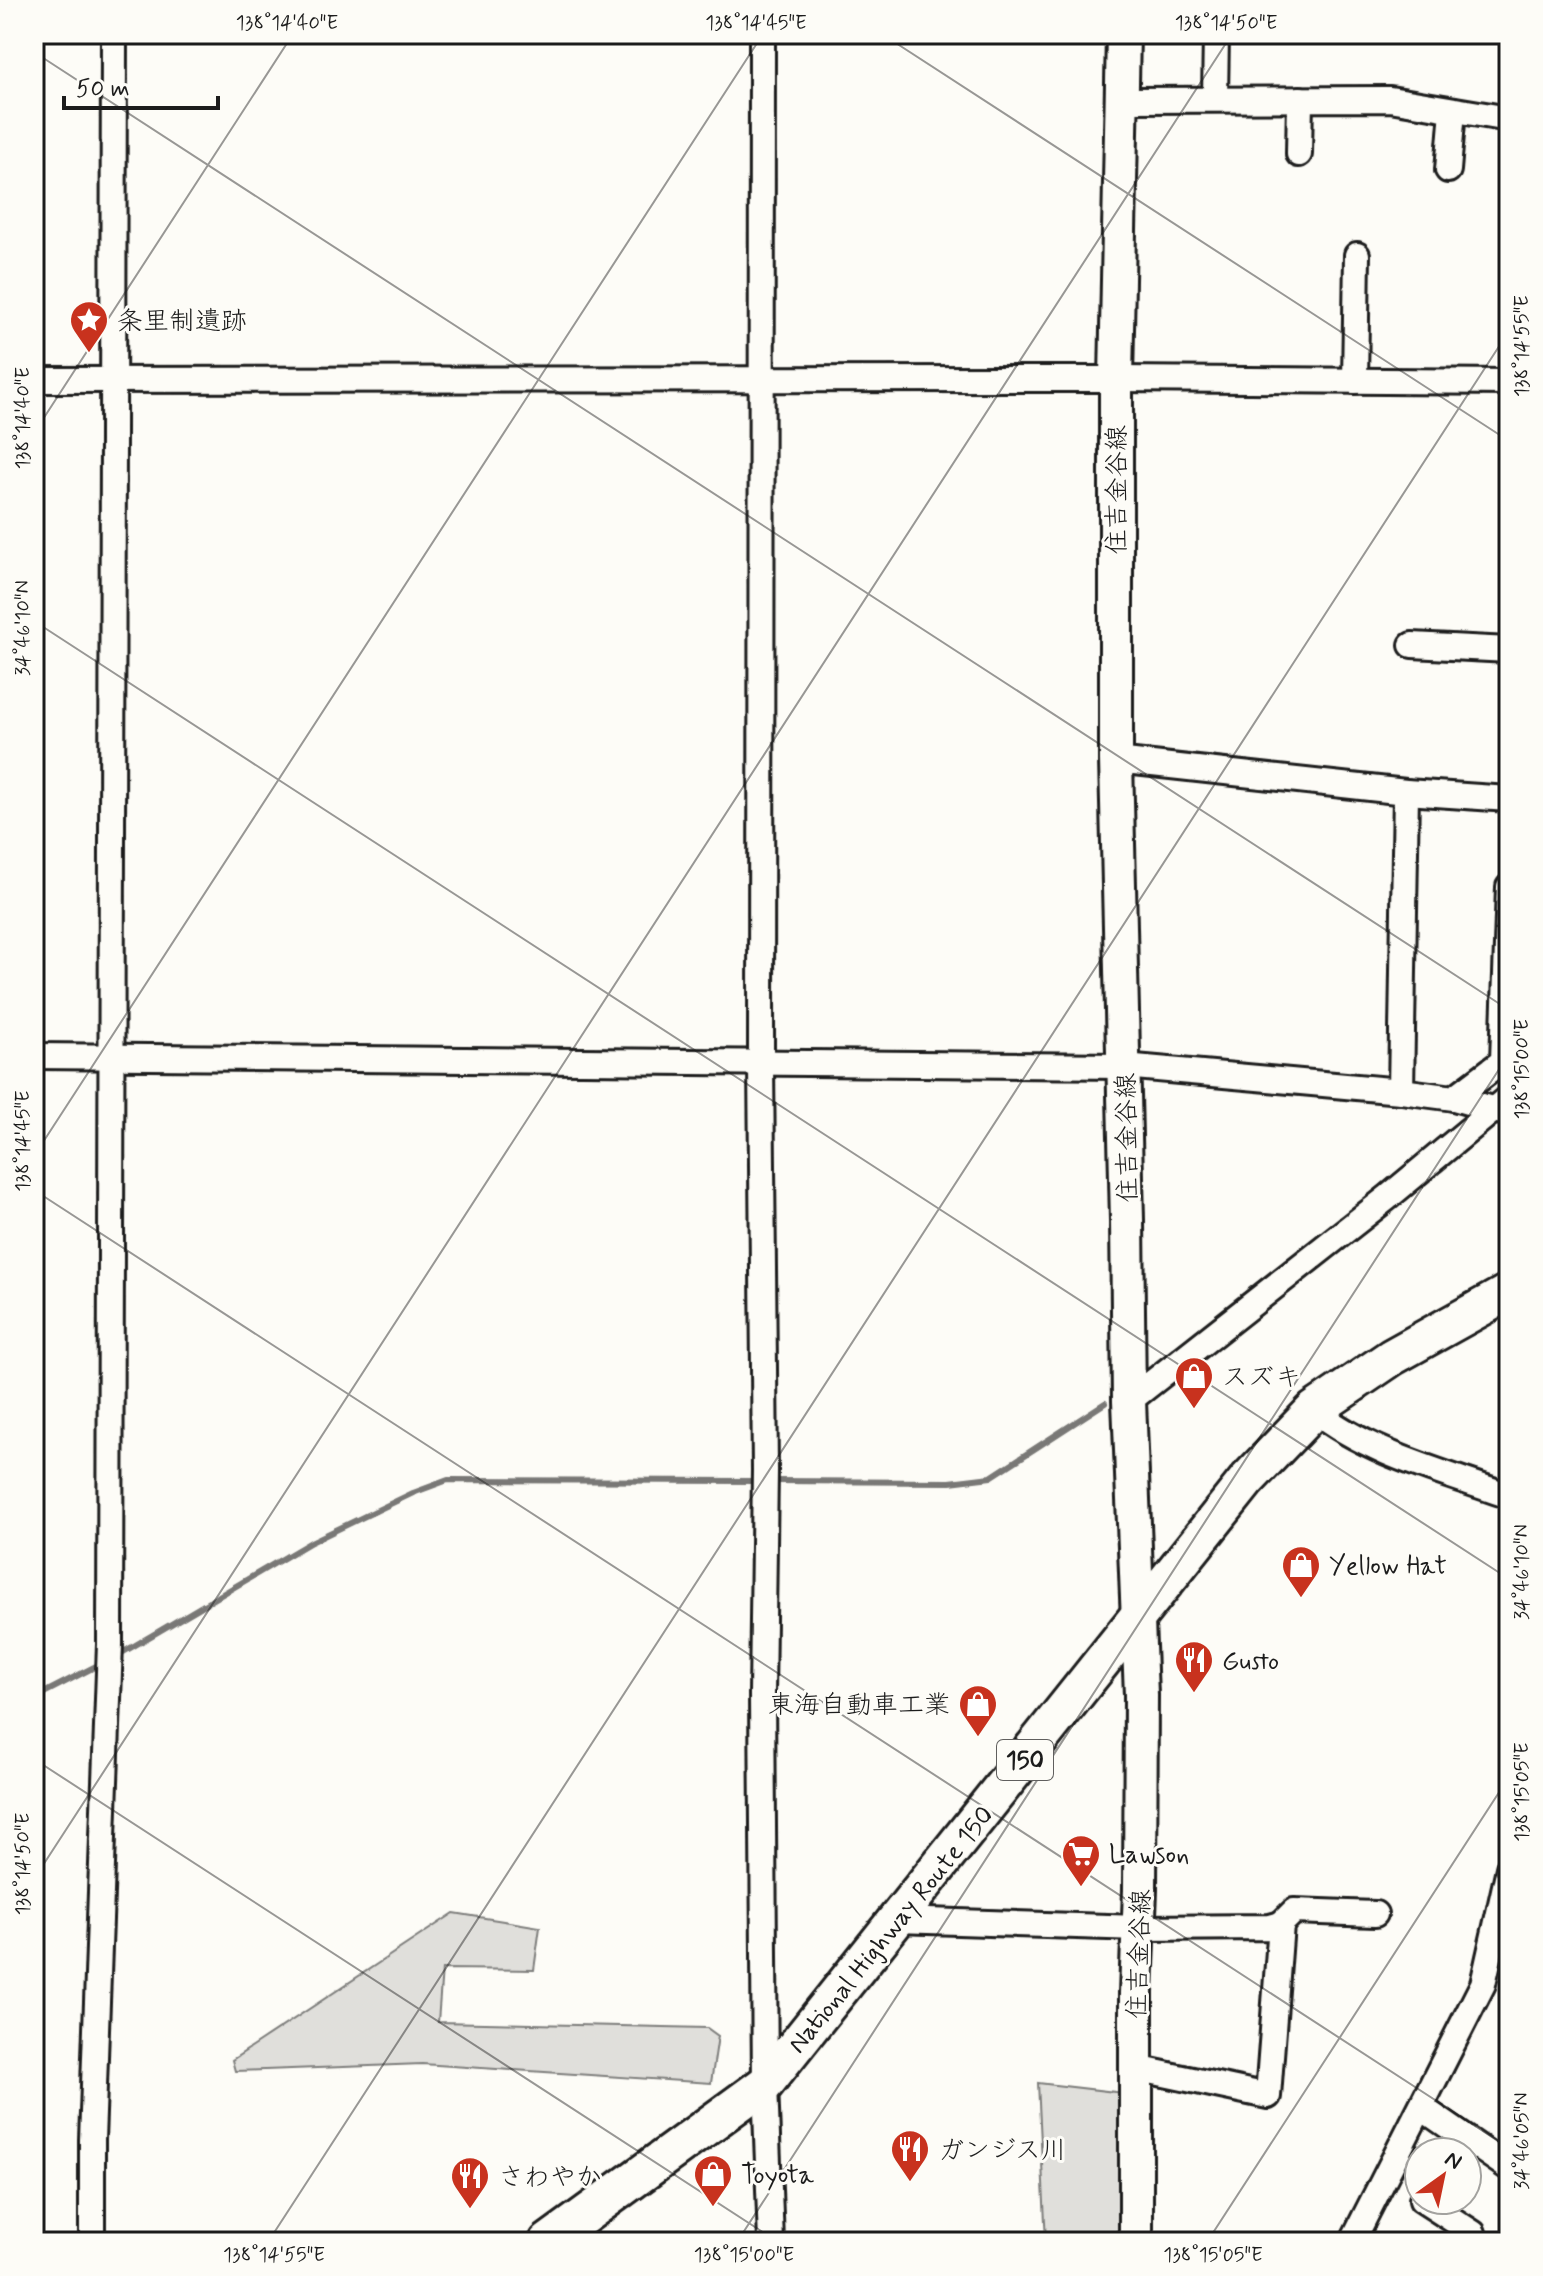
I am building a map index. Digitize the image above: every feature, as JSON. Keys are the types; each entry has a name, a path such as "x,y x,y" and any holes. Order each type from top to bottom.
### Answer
{"highway":[{"name":"National Highway Route 150","path":"548,2242 765,2084 1246,1481 1314,1410 1392,1357 1509,1292"}],"main road":[{"name":"住吉金谷線","path":"1123,34 1116,379 1116,760 1129,1401 1141,1695 1136,2242"}],"street":[{"path":"92,2242 92,2140 110,1656 114,34"},
{"path":"762,34 762,1711 765,2084 771,2242"},
{"path":"1215,99 1216,34"},
{"path":"1299,154 1300,99"},
{"path":"1122,100 1390,99 1509,119"},
{"path":"1448,170 1453,110"},
{"path":"1355,381 1357,255"},
{"path":"34,380 1116,379 1509,382"},
{"path":"1412,645 1509,650"},
{"path":"1116,760 1406,792 1509,799"},
{"path":"1401,1091 1406,792"},
{"path":"1454,1098 1503,1061 1509,887"},
{"path":"34,1056 1124,1066 1401,1091 1504,1107"},
{"path":"1129,1401 1504,1107"},
{"path":"1314,1410 1338,1429 1365,1443 1509,1496"},
{"path":"1352,2242 1483,1984 1509,1868"},
{"path":"897,1920 1139,1928 1270,1927 1281,1924 1294,1911 1375,1914"},
{"path":"1136,2068 1268,2096 1281,1924"},
{"path":"1422,2108 1509,2168"},
{"path":"1385,2176 1403,2188"},
{"path":"1447,2216 1473,2233"}],"shaded area":[{"path":"454,1913 540,1927 534,1970 442,1969 438,2022 707,2028 718,2036 711,2083 422,2064 235,2071 232,2060"},
{"path":"1038,2083 1123,2093 1120,2242 1046,2242"}],"waterway":[{"path":"771,1481 950,1482 991,1477 1105,1403"},
{"path":"115,1657 311,1542 413,1493 448,1480 760,1481"},
{"path":"34,1698 102,1663"}],"place":[{"name":"条里制遺跡","path":"89,354"},
{"name":"スズキ","path":"1194,1410"},
{"name":"Yellow Hat","path":"1301,1599"},
{"name":"Gusto","path":"1194,1694"},
{"name":"東海自動車工業","path":"978,1738"},
{"name":"Lawson","path":"1081,1888"},
{"name":"ガンジス川","path":"910,2183"},
{"name":"Toyota","path":"713,2208"},
{"name":"さわやか","path":"470,2210"}]}
